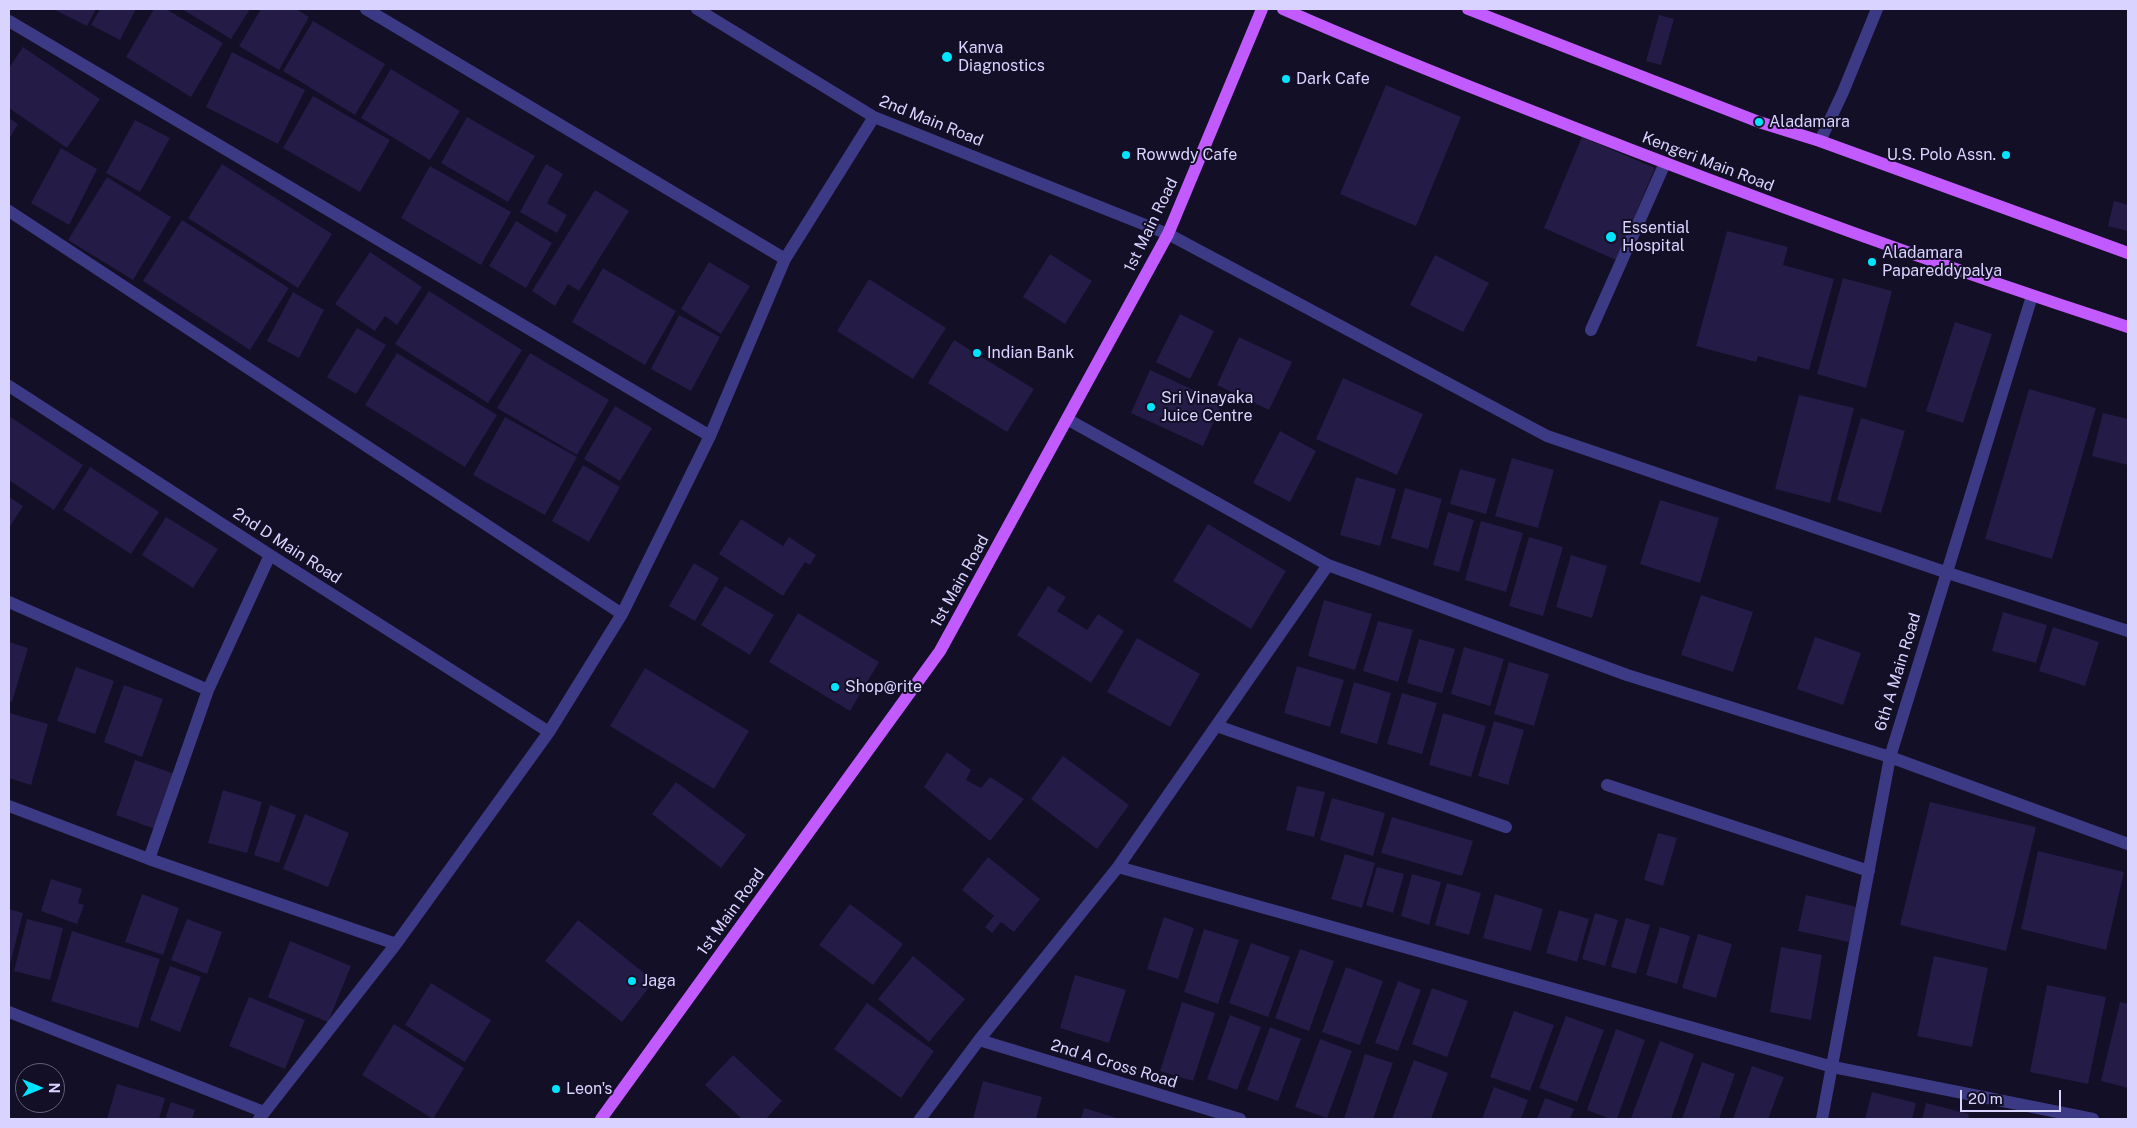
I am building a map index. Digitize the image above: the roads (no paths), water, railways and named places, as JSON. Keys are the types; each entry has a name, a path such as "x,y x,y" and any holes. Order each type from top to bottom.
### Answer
{"main road":[{"name":"1st Main Road","path":"601,1119 940,651 1168,234 1262,9"},
{"name":"Kengeri Main Road","path":"1283,9 1422,68 1665,163 1878,243 2128,327"},
{"path":"1468,9 1759,122 1820,142 2128,253"}],"street":[{"path":"366,9 785,259"},
{"name":"2nd Main Road","path":"697,9 874,117 1168,234 1547,436 1945,572 2128,630"},
{"path":"1820,142 1877,9"},
{"path":"9,21 710,436"},
{"path":"9,1012 261,1115 396,944 549,732 622,614 710,436 785,259 874,117"},
{"path":"1591,330 1665,163"},
{"path":"9,212 622,614"},
{"name":"6th A Main Road","path":"1822,1119 1890,757 1945,572 2032,296"},
{"name":"2nd D Main Road","path":"9,386 549,732"},
{"path":"1067,419 1328,565 1627,675 1890,757 2128,844"},
{"path":"149,859 208,690 270,555"},
{"path":"920,1119 979,1040 1118,867 1328,565"},
{"path":"9,602 208,690"},
{"path":"1216,726 1506,827"},
{"path":"1607,785 1869,871"},
{"path":"9,806 149,859 396,944"},
{"path":"1118,867 1833,1067 2093,1119"},
{"name":"2nd A Cross Road","path":"979,1040 1240,1119"}],"place":[{"name":"Kanva Diagnostics","path":"947,57"},
{"name":"Dark Cafe","path":"1286,79"},
{"name":"Aladamara","path":"1759,122"},
{"name":"Rowwdy Cafe","path":"1126,155"},
{"name":"U.S. Polo Assn.","path":"2006,155"},
{"name":"Essential Hospital","path":"1611,237"},
{"name":"Aladamara Papareddypalya","path":"1872,262"},
{"name":"Indian Bank","path":"977,353"},
{"name":"Sri Vinayaka Juice Centre","path":"1151,407"},
{"name":"Shop@rite","path":"835,687"},
{"name":"Jaga","path":"632,981"},
{"name":"Leon's","path":"556,1089"}]}
